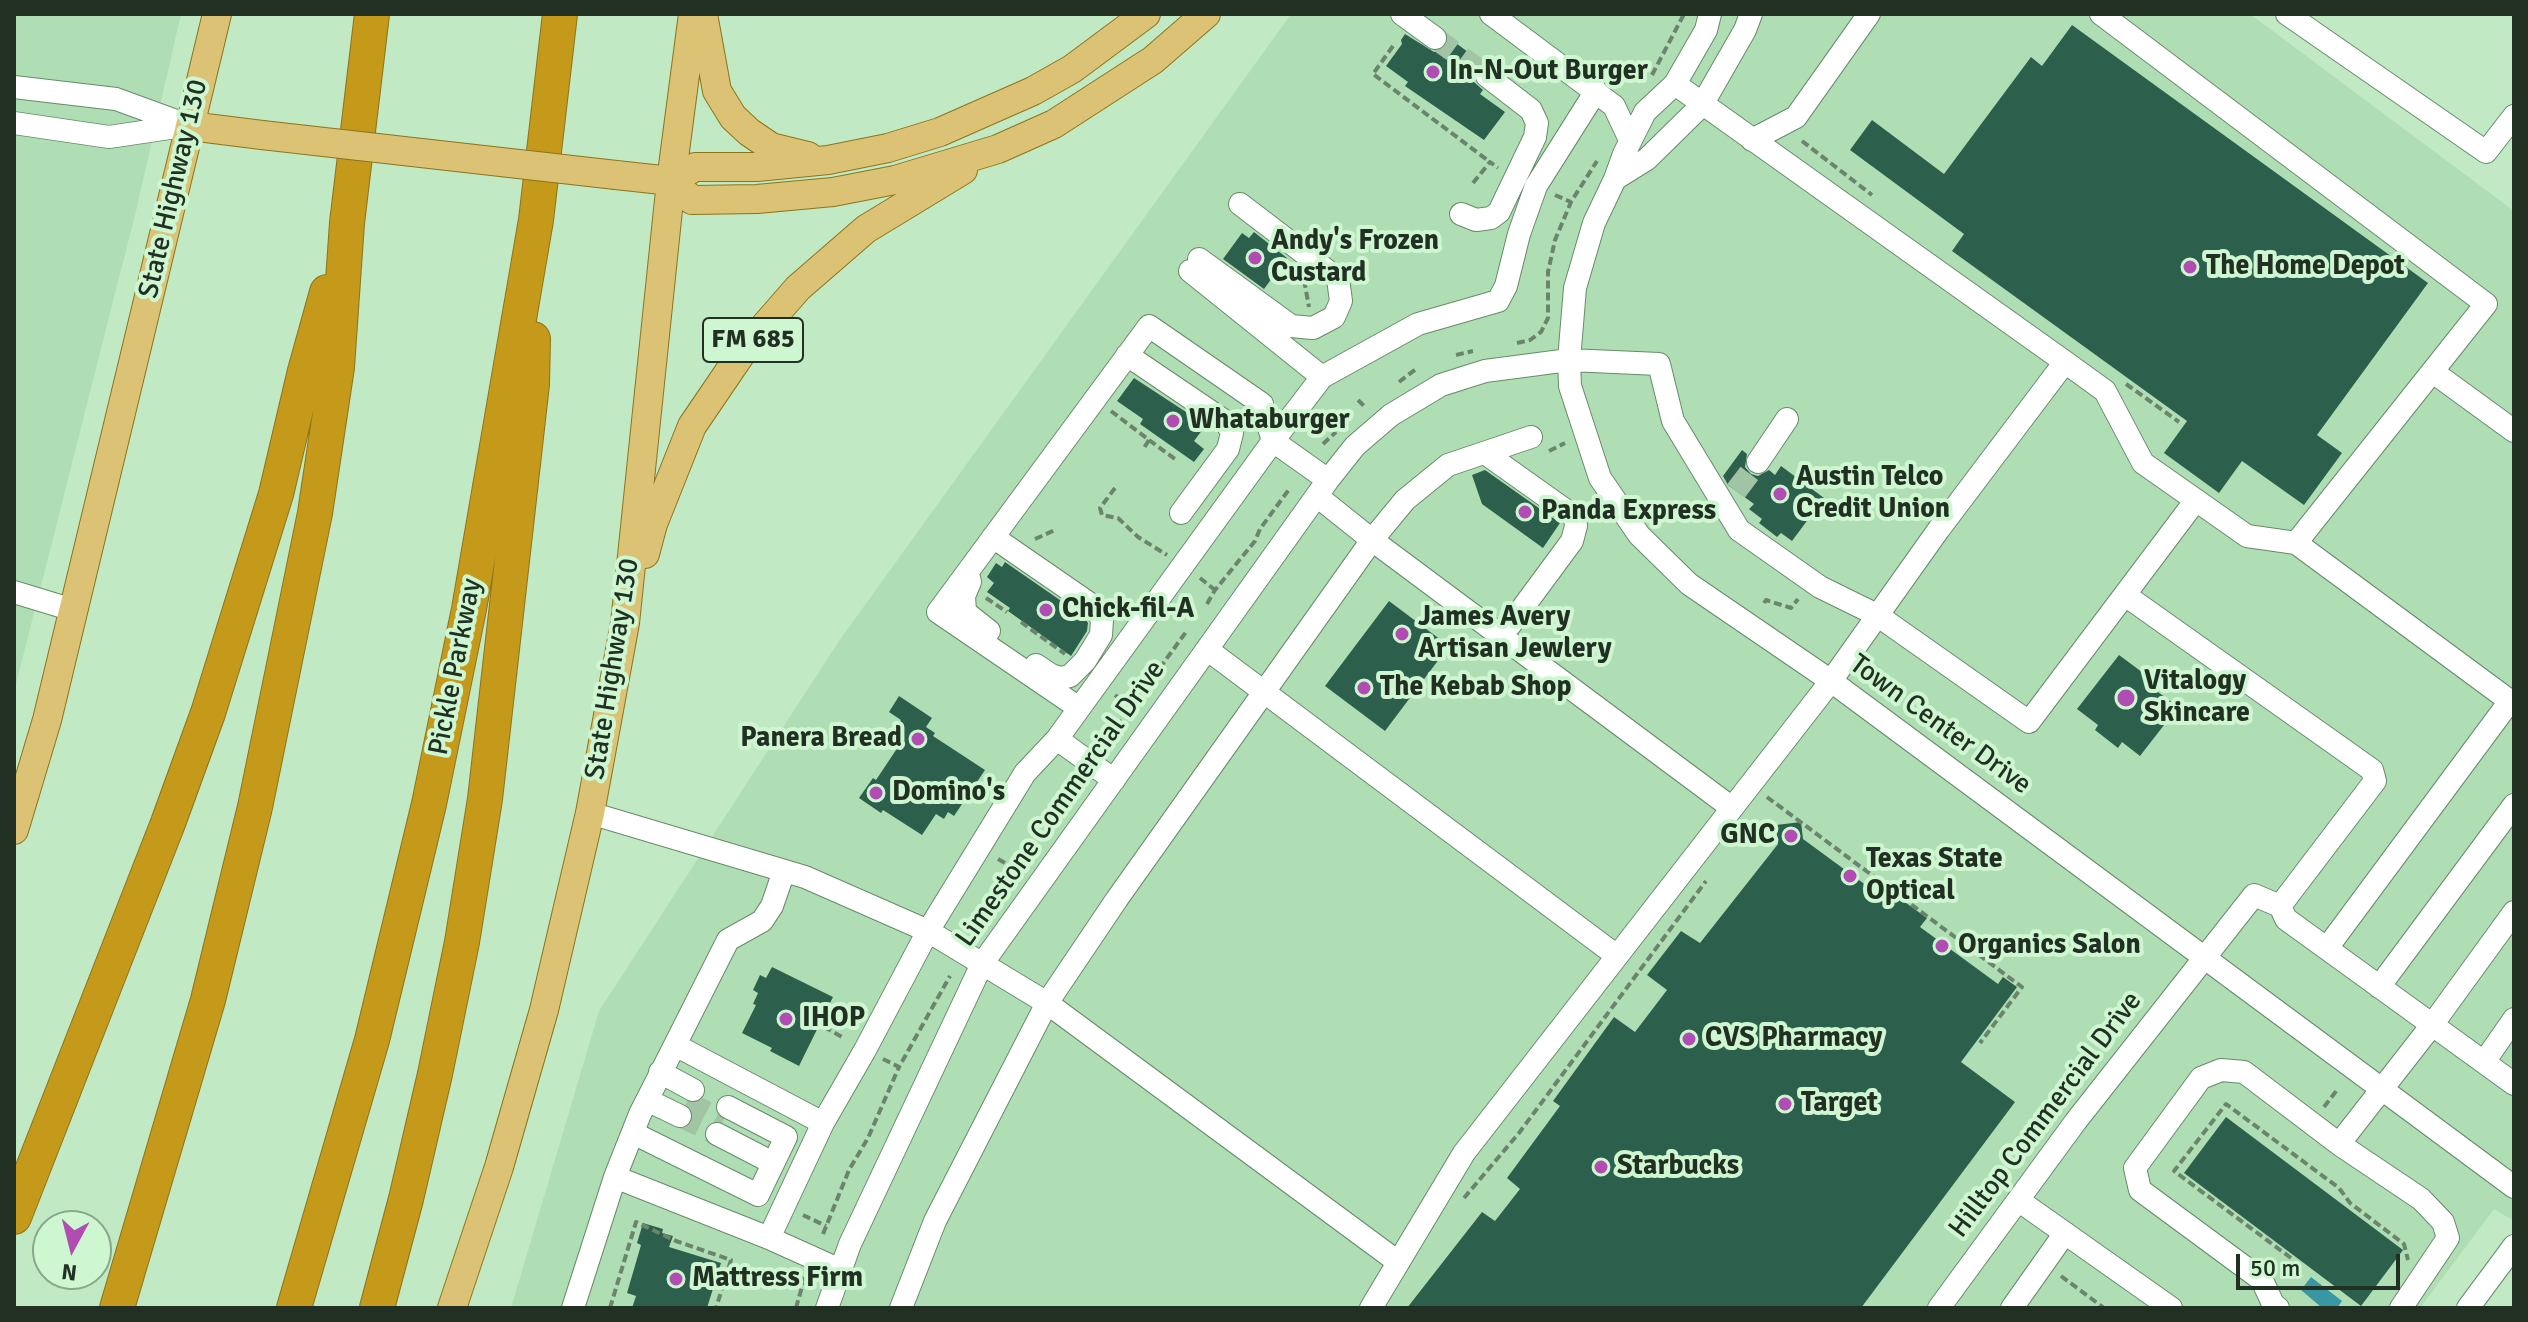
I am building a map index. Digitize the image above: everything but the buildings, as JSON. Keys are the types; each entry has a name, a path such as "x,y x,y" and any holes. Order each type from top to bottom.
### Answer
{"highway":[{"path":"117,1308 208,1000 255,807 315,513 337,367 347,223 372,14"},
{"name":"Pickle Parkway","path":"294,1308 372,1040 429,804 469,609 536,220 560,14"},
{"path":"377,1308 435,1074 462,942 485,799 532,384 536,220"},
{"path":"14,1217 208,713 276,494 305,371 347,223"}],"main road":[{"name":"State Highway 130","path":"14,830 47,720 217,14"},
{"name":"State Highway 130","path":"452,1308 499,1167 544,1010 590,813 625,623 671,181 693,14"},
{"path":"703,14 717,91 733,117 771,147 828,160"},
{"path":"671,181 695,167 757,167 828,160 888,148 940,132 1010,102 1072,69 1146,14"},
{"name":"FM 685","path":"625,623 653,524 692,426 743,351 798,288 866,229 998,149 1054,124 1095,100 1153,60 1206,14"},
{"path":"190,126 671,181 692,200 757,199 833,192 895,180 998,149"}],"street":[{"path":"1402,14 1435,38"},
{"path":"1491,14 1614,106 1630,140"},
{"name":"Town Center Drive","path":"1710,14 1706,30 1675,84 1645,112 1630,140 1594,223 1575,288 1570,386 1600,478 1639,535 1689,584 1831,681 2514,1187"},
{"path":"1615,179 1647,159 1702,105 1716,85 1751,14"},
{"path":"1752,140 1796,117 1869,14"},
{"path":"2101,14 2486,304 2296,543"},
{"path":"2287,14 2486,152 2514,116"},
{"path":"1461,214 1476,220 1491,218 1499,212 1535,137 1537,123 1531,110 1487,76"},
{"path":"1675,84 2105,391 2143,463 2247,536 2296,543 2512,702 2327,948"},
{"path":"14,87 116,99 190,126"},
{"path":"769,1238 823,1123 928,931 1025,773 1057,739 1322,377 1418,324 1498,301 1506,286 1519,234 1536,186 1596,91"},
{"path":"1614,106 1645,112"},
{"path":"14,123 109,137 190,126"},
{"path":"1240,204 1338,279 1341,301 1334,317 1313,328 1291,326 1194,265 1322,377"},
{"path":"1079,708 938,612 1149,326 1262,404 1273,441 1372,540 1732,808"},
{"path":"1127,355 1226,422 1232,433 1228,449 1181,513"},
{"name":"Limestone Commercial Drive","path":"827,1308 850,1244 982,964 1323,488 1355,446 1391,415 1441,385 1485,371 1569,360 1659,364 1673,421 1730,499 1739,530 1807,579 1877,615"},
{"path":"1371,1308 1464,1153 1831,681 2065,362"},
{"path":"2433,372 2514,431"},
{"path":"1758,462 1787,419"},
{"path":"901,1308 935,1221 1047,1003 1117,899 1372,540 1405,500 1448,465 1531,437"},
{"path":"1485,453 1575,517 1576,526 1572,541 1510,625 1496,632"},
{"path":"1877,615 2029,722 2196,500"},
{"path":"967,573 970,582 964,596 968,616 1051,675 1061,678 1070,676 1085,661 1101,635 1102,619 1093,606 993,537"},
{"path":"14,592 73,610"},
{"path":"2125,595 2372,770 2375,781 2280,906 2286,919 2514,1084"},
{"path":"1208,650 1617,956"},
{"path":"1057,739 1114,780"},
{"path":"2379,987 2514,805"},
{"path":"590,813 805,877 928,931 1047,1003 1398,1262"},
{"path":"573,1308 615,1177 654,1086 728,940 762,921 772,906 784,871"},
{"name":"Hilltop Commercial Drive","path":"1939,1308 2202,958 2254,895 2280,906"},
{"path":"2339,1144 2432,1025 2514,912"},
{"path":"2484,1062 2514,1019"},
{"path":"675,1045 823,1123"},
{"path":"2278,1308 2262,1280 2140,1190 2135,1168 2201,1078 2221,1070 2244,1072 2339,1144 2421,1199 2443,1222 2448,1238 2401,1308"},
{"path":"654,1086 687,1103 654,1086"},
{"path":"633,1133 758,1195 776,1156 723,1121"},
{"path":"615,1177 769,1238 840,1270"},
{"path":"2018,1200 2171,1308"},
{"path":"2012,1308 2065,1233"},
{"path":"2468,1308 2514,1246"}],"path":[{"path":"1648,80 1665,54 1684,14"},
{"path":"1393,46 1373,74 1507,173"},
{"path":"1503,346 1530,340 1541,332 1548,318 1548,272 1555,240 1571,202 1601,154"},
{"path":"1473,183 1490,162"},
{"path":"1548,192 1571,202"},
{"path":"1456,355 1466,351 1477,352"},
{"path":"1358,400 1364,406"},
{"path":"1109,409 1175,459"},
{"path":"1144,448 1149,440"},
{"path":"1115,488 1100,508 1102,515 1118,518 1138,537 1168,556"},
{"path":"1207,604 1290,488"},
{"path":"1192,572 1215,590"},
{"path":"1764,603 1766,600 1791,608 1802,593"},
{"path":"1021,622 1040,637"},
{"path":"1099,751 1186,632"},
{"path":"994,907 1075,784"},
{"path":"1766,797 2022,987 1980,1043"},
{"path":"993,856 1017,870"},
{"path":"1461,1202 1519,1133 1707,880"},
{"path":"823,1234 849,1170 868,1138 899,1067 951,975"},
{"path":"824,1027 844,1038"},
{"path":"874,1054 899,1067"},
{"path":"2324,1108 2337,1090"},
{"path":"2291,1258 2174,1171 2226,1104 2339,1188 2350,1203 2404,1244 2409,1264"},
{"path":"795,1211 826,1226"},
{"path":"610,1308 636,1222 676,1241 731,1260 716,1308"},
{"path":"2058,1274 2104,1308"},
{"path":"796,1308 805,1276"}],"shaded area":[{"path":"14,14 181,14 136,211 14,692"},
{"path":"1291,14 2250,14 2514,211 2514,1221 2494,1209 2420,1308 511,1308 599,1011 839,641"}],"water":[{"path":"2311,1277 2342,1301 2337,1308 2321,1307 2301,1290"}],"tunnel":[{"path":"1435,38 1487,76"},
{"path":"1736,491 1758,462"},
{"path":"687,1102 723,1121"},
{"path":"680,1116 717,1134"}],"place":[{"name":"In-N-Out Burger","path":"1433,72"},
{"name":"Andy's Frozen Custard","path":"1255,258"},
{"name":"The Home Depot","path":"2190,267"},
{"name":"Whataburger","path":"1173,421"},
{"name":"Austin Telco Credit Union","path":"1780,494"},
{"name":"Panda Express","path":"1525,512"},
{"name":"Chick-fil-A","path":"1046,610"},
{"name":"James Avery Artisan Jewlery","path":"1402,634"},
{"name":"The Kebab Shop","path":"1364,688"},
{"name":"Vitalogy Skincare","path":"2126,698"},
{"name":"Panera Bread","path":"918,739"},
{"name":"Domino's","path":"876,793"},
{"name":"GNC","path":"1791,836"},
{"name":"Texas State Optical","path":"1850,876"},
{"name":"Organics Salon","path":"1942,946"},
{"name":"IHOP","path":"786,1019"},
{"name":"CVS Pharmacy","path":"1689,1039"},
{"name":"Target","path":"1785,1104"},
{"name":"Starbucks","path":"1601,1167"},
{"name":"Mattress Firm","path":"676,1279"}]}
